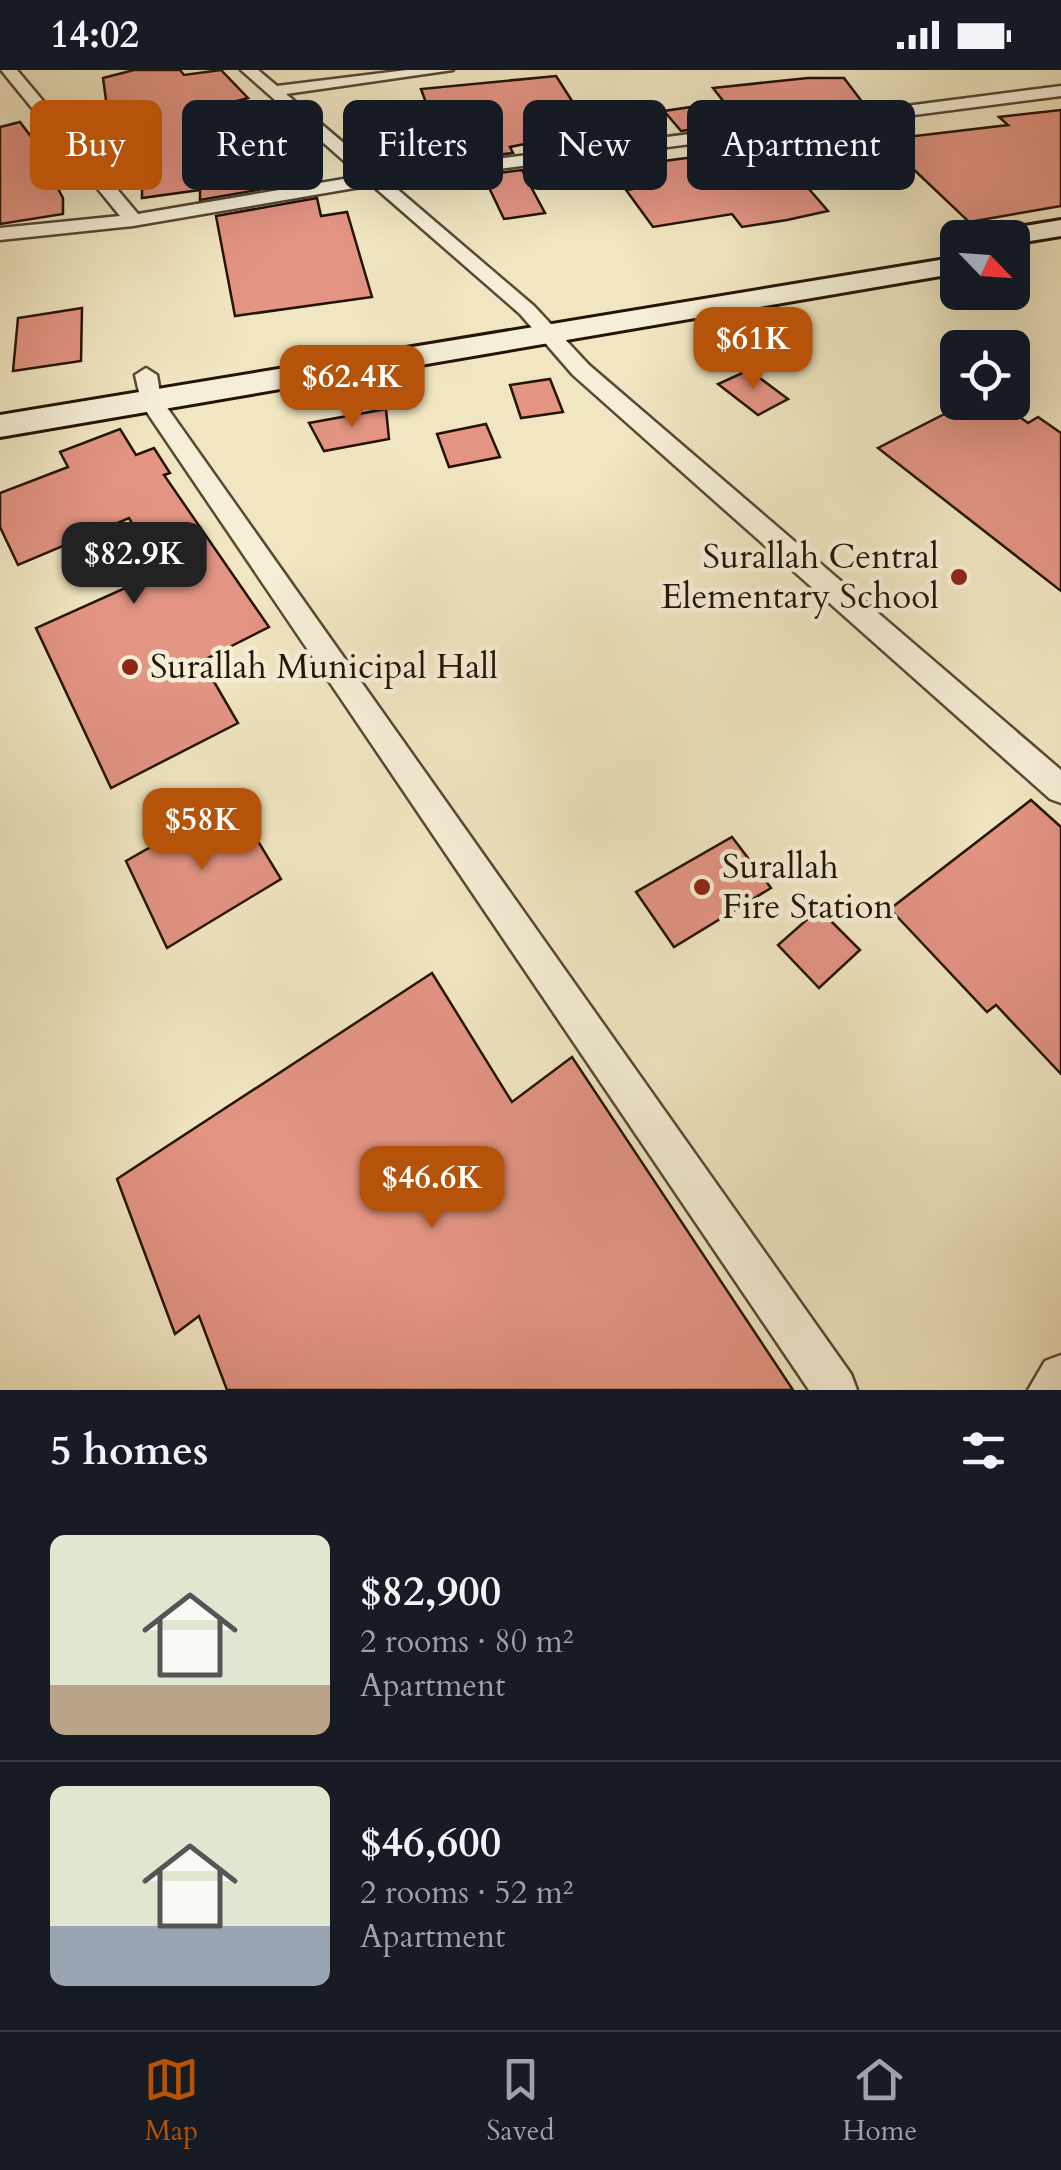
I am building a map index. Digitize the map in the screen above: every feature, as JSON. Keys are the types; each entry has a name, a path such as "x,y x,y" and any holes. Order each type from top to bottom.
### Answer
{"street":[{"path":"8,70 133,220"},
{"path":"249,70 343,155"},
{"path":"272,91 444,70"},
{"path":"503,163 1061,91"},
{"path":"1030,95 1061,109"},
{"path":"0,234 133,220 343,185"},
{"path":"383,190 527,310 581,370 1061,789"},
{"path":"1030,233 1061,228"},
{"path":"1030,253 1061,248"},
{"path":"0,426 148,388 527,310 940,257"},
{"path":"0,400 148,388 549,336 940,257"},
{"path":"148,388 835,1390"},
{"path":"1050,1390 1061,1377"}],"building":[{"path":"134,70 180,70 184,75 221,70 248,98 182,100 182,190 200,190 142,198 142,190 162,190 162,100 106,100 103,78"},
{"path":"556,76 571,100 523,100 523,144 510,147 513,153 503,154 503,100 425,100 421,89"},
{"path":"844,78 861,100 722,100 713,88"},
{"path":"687,108 687,130 681,131 667,111"},
{"path":"1061,110 1061,206 967,220 915,171 915,136 1008,125 999,117"},
{"path":"20,122 30,135 30,190 59,190 63,214 0,224 0,127"},
{"path":"687,158 687,190 810,190 828,211 742,227 732,214 653,227 626,190 667,190 667,161"},
{"path":"522,170 523,190 533,190 545,213 504,219 490,190 503,190 503,172"},
{"path":"200,190 257,190 200,200"},
{"path":"317,198 321,216 347,212 372,297 235,316 216,216"},
{"path":"82,308 81,361 13,371 18,318"},
{"path":"749,370 788,399 758,415 718,384"},
{"path":"550,379 563,412 521,418 510,385"},
{"path":"386,409 389,439 324,451 309,423"},
{"path":"940,416 940,420 1028,423 1038,417 1061,433 1061,591 878,448"},
{"path":"486,424 500,457 449,467 437,434"},
{"path":"120,429 136,455 154,448 170,473 164,475 269,627 202,661 238,723 111,788 36,628 161,572 129,518 18,565 0,527 0,493 68,467 60,452"},
{"path":"233,800 281,879 167,948 126,861"},
{"path":"1031,800 1061,827 1061,1074 996,1005 987,1012 890,909"},
{"path":"732,837 771,888 674,947 636,892"},
{"path":"819,909 860,950 819,988 778,945"},
{"path":"432,973 512,1102 572,1057 793,1390 227,1390 199,1316 175,1334 117,1179"}],"place":[{"name":"Surallah Central Elementary School","path":"959,577"},
{"name":"Surallah Municipal Hall","path":"130,667"},
{"name":"Surallah Fire Station","path":"702,887"}]}
